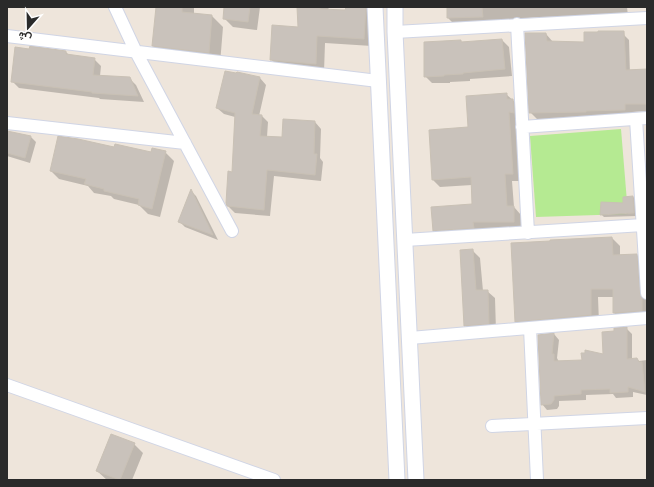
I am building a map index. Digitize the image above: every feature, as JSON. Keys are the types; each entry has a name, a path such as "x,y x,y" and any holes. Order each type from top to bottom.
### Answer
{"street":[{"path":"115,7 136,52 232,231"},
{"path":"375,7 396,480"},
{"path":"395,7 394,32 416,480"},
{"path":"394,32 517,24 624,13 647,18"},
{"path":"517,24 528,233"},
{"path":"7,36 378,81"},
{"path":"522,127 642,118 643,225 647,293"},
{"path":"7,123 185,143"},
{"path":"405,240 643,225"},
{"path":"410,338 647,318"},
{"path":"530,328 537,480"},
{"path":"7,385 274,480"},
{"path":"492,426 647,418"}],"green space":[{"path":"621,129 628,214 536,217 530,136"}],"building":[{"path":"156,7 182,7 182,12 212,15 209,53 152,46"},
{"path":"224,7 250,7 248,22 223,19"},
{"path":"297,7 320,7 320,9 345,10 346,7 366,7 364,39 317,36 316,64 270,60 272,25 298,27"},
{"path":"447,7 482,7 483,17 447,18"},
{"path":"624,31 626,70 647,69 647,104 625,104 625,110 529,113 525,33 546,33 547,41 584,42 584,32"},
{"path":"502,39 505,69 424,77 424,42 461,40 461,42"},
{"path":"30,46 66,51 66,54 95,58 93,75 130,77 138,96 92,93 11,82 15,47 29,49"},
{"path":"225,71 260,77 252,114 262,115 260,136 282,137 283,119 315,121 314,154 317,154 315,175 267,170 264,210 227,206 226,203 228,171 232,172 235,113 216,108"},
{"path":"507,93 507,99 513,99 514,113 509,112 513,174 505,174 507,206 514,206 514,222 473,222 474,228 433,231 431,207 472,204 471,177 432,180 429,130 468,127 466,96"},
{"path":"7,131 31,136 25,158 7,153"},
{"path":"58,136 114,147 115,144 151,152 152,148 166,151 152,209 138,205 139,199 104,191 104,189 84,184 86,179 50,171"},
{"path":"191,189 213,235 178,222"},
{"path":"633,196 634,213 600,215 601,202 623,203 623,197"},
{"path":"612,237 613,255 637,254 642,311 613,313 613,289 591,289 591,315 515,322 511,243"},
{"path":"473,249 476,290 488,290 489,324 464,326 460,250"},
{"path":"627,327 627,359 637,358 639,362 642,362 645,392 628,387 628,392 610,393 610,389 581,390 581,394 554,396 554,400 551,404 541,405 538,335 554,333 552,354 554,354 554,361 582,360 581,353 585,353 585,350 603,354 602,332 614,331 614,328"},
{"path":"111,434 135,443 120,480 96,471"}]}
